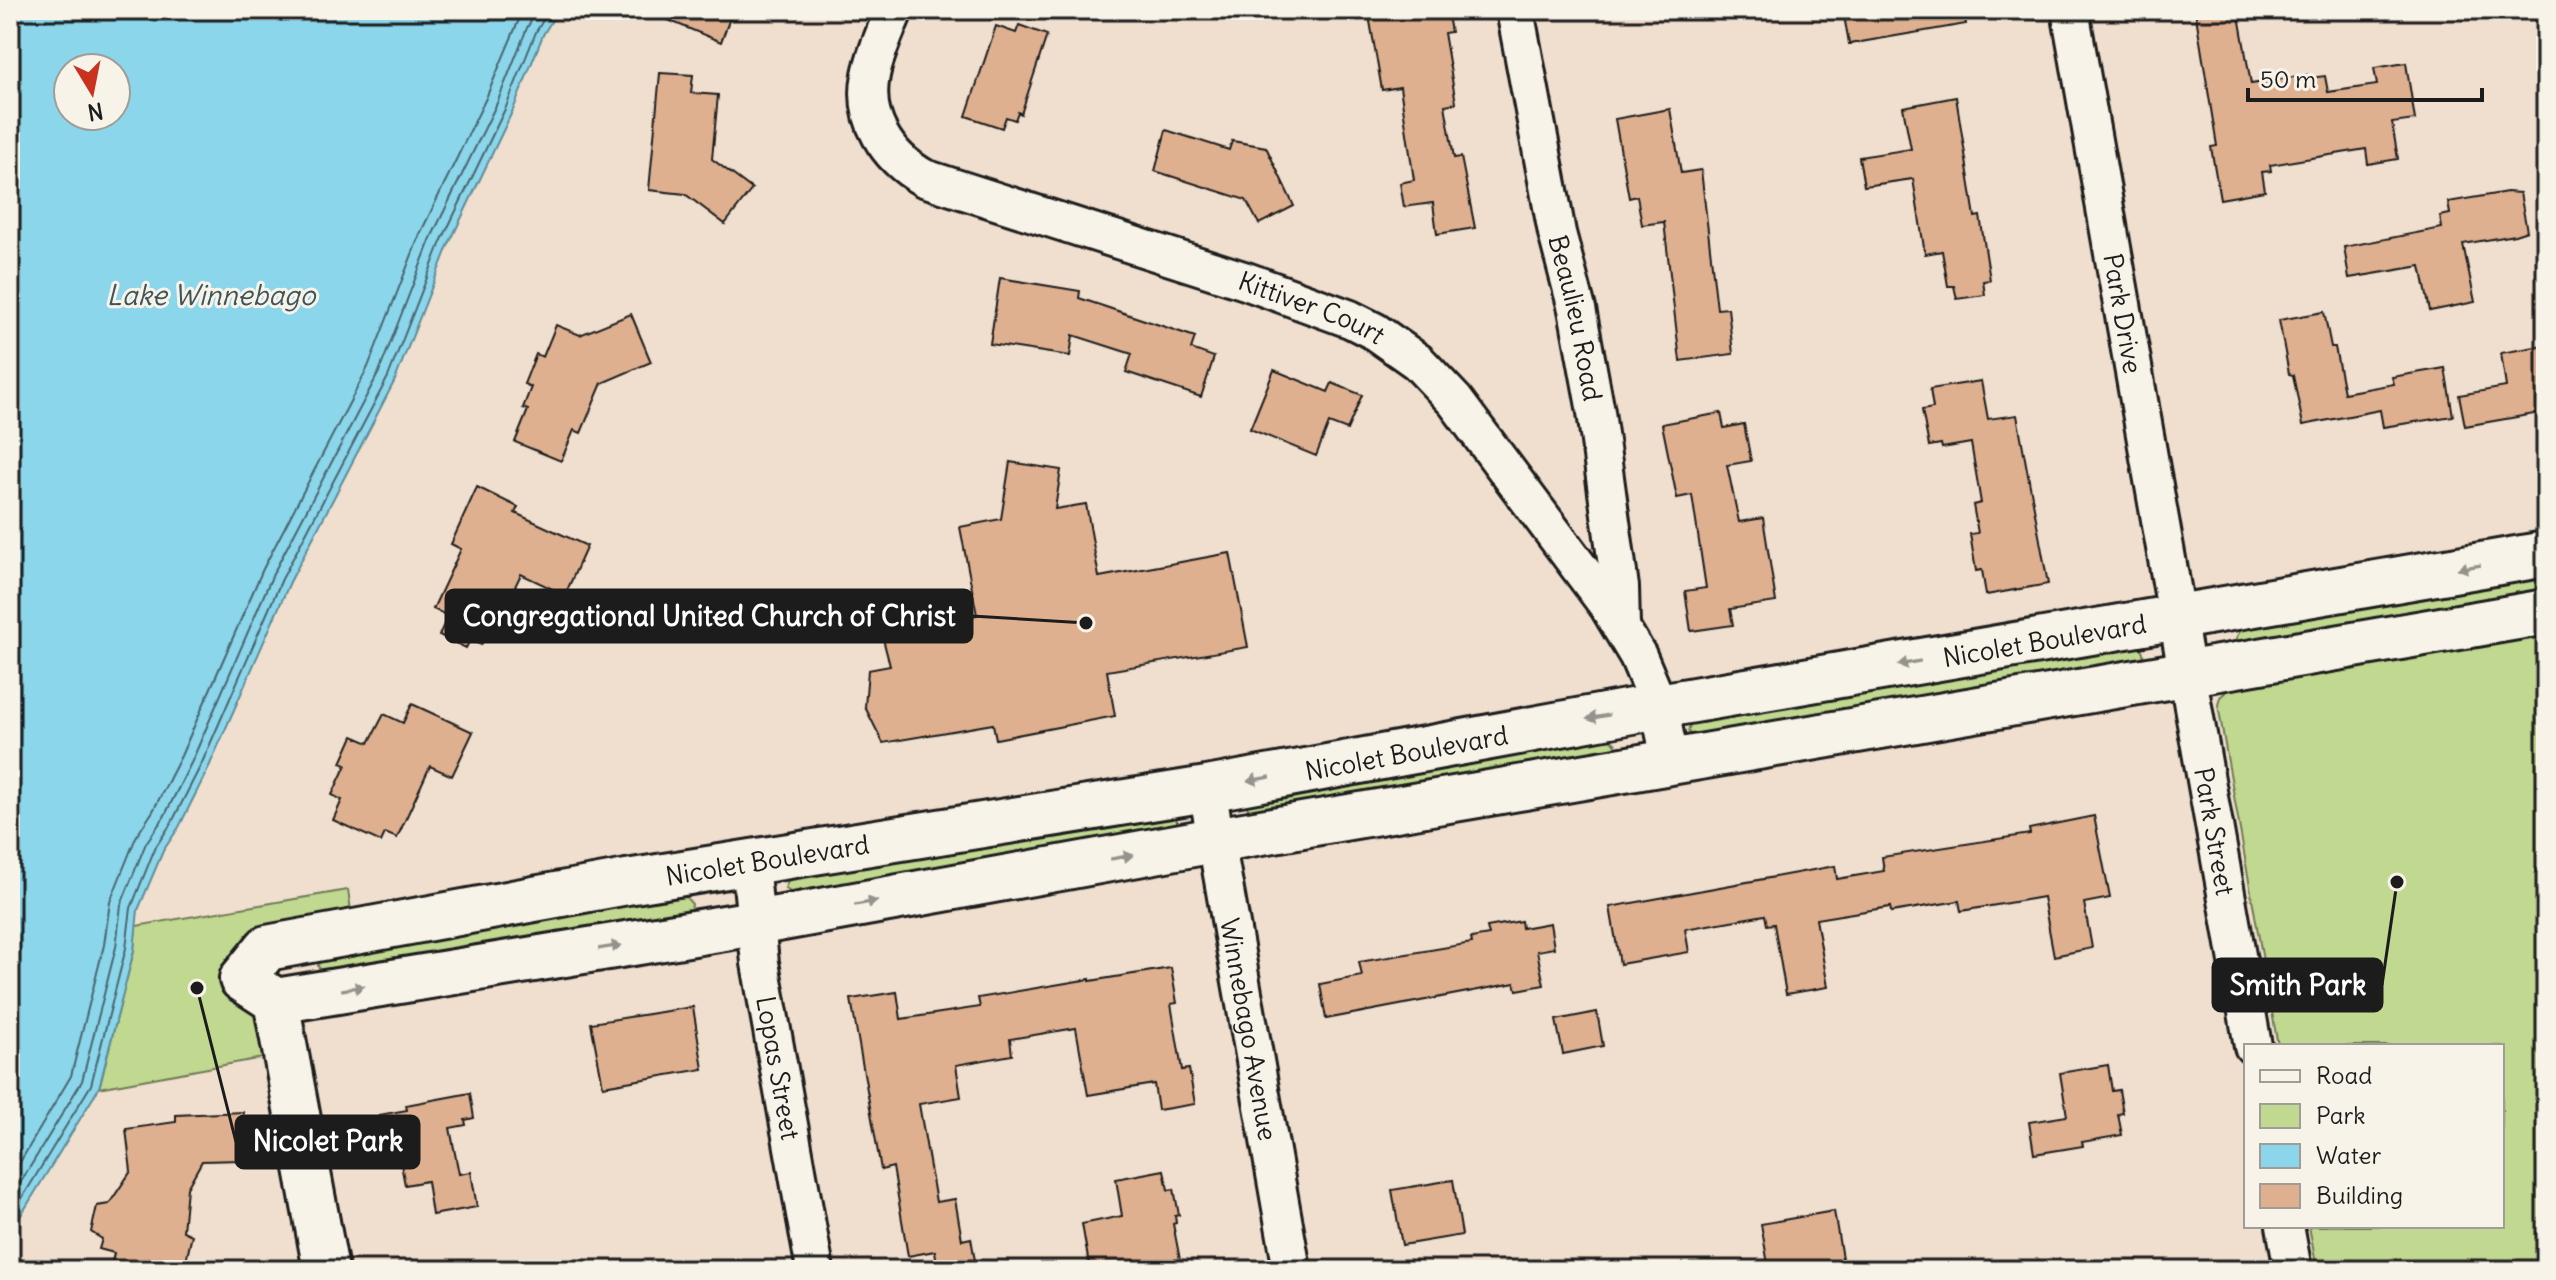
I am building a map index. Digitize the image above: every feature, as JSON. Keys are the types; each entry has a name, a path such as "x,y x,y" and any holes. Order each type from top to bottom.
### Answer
{"street":[{"name":"Kittiver Court","path":"894,10 871,75 870,103 874,122 887,148 907,168 924,178 1246,281 1350,319 1385,338 1418,362 1455,401 1608,606 1638,656 1659,706 1671,764"},
{"name":"Beaulieu Road","path":"1515,10 1557,233 1577,309 1596,412 1620,587 1621,627"},
{"name":"Park Drive","path":"2070,10 2178,616"},
{"name":"Nicolet Boulevard","path":"2546,554 1659,706 1207,789 627,882 267,948 242,979 276,1001 755,923 1215,840 2546,612"},
{"name":"Park Street","path":"2178,616 2253,1044"},
{"name":"Winnebago Avenue","path":"1207,789 1292,1270"},
{"name":"Lopas Street","path":"750,864 755,923 815,1270"},
{"path":"276,1001 326,1270"},
{"path":"2285,1228 2293,1270"}],"green space":[{"path":"2546,574 2546,599 2242,645 2236,638 2244,625"},
{"path":"2546,630 2546,1270 2317,1270 2309,1228 2504,1228 2504,1044 2278,1044 2218,705 2220,697 2235,684"},
{"path":"2133,643 2142,650 2143,660 1693,739 1688,731 1691,722"},
{"path":"1606,735 1616,744 1614,752 1252,815 1247,807 1248,799"},
{"path":"1175,814 1175,828 796,897 785,888 791,874"},
{"path":"348,890 352,917 272,962 273,1056 99,1088 134,950 136,926"},
{"path":"682,893 692,904 685,917 322,973 318,966 319,959"}],"water":[{"name":"Lake Winnebago","path":"10,10 558,10 543,35 513,110 448,246 395,380 290,582 208,769 179,827 163,851 138,910 134,950 99,1088 10,1233"}],"building":[{"path":"644,10 733,10 721,42"},
{"path":"1368,10 1447,10 1451,32 1444,33 1456,103 1445,105 1454,158 1461,157 1475,228 1437,234 1433,203 1404,207 1400,183 1414,180 1400,87 1382,90"},
{"path":"1843,10 1964,10 1966,24 1849,44"},
{"path":"2195,10 2238,10 2251,84 2306,75 2302,79 2325,76 2328,92 2377,85 2374,68 2406,63 2415,120 2392,123 2398,159 2368,164 2366,149 2270,165 2271,171 2262,172 2265,191 2220,199 2211,147 2217,146"},
{"path":"1019,25 1047,35 1021,114 1018,112 1015,120 1006,117 1002,128 966,116 996,26 1016,33"},
{"path":"660,73 693,75 691,93 718,95 712,159 752,189 725,224 685,194 649,190"},
{"path":"1956,97 1975,217 1980,216 1990,280 1983,281 1985,295 1957,299 1954,286 1948,286 1942,251 1925,254 1913,179 1864,186 1859,157 1911,149 1903,107"},
{"path":"1670,109 1681,173 1701,170 1717,309 1728,308 1733,354 1680,361 1664,222 1642,225 1637,196 1629,198 1615,119"},
{"path":"1166,130 1229,150 1232,141 1266,147 1294,206 1259,224 1246,200 1155,171"},
{"path":"2507,192 2520,193 2527,231 2463,244 2475,302 2430,311 2421,266 2349,278 2344,247 2442,228 2440,216 2450,214 2448,202"},
{"path":"1000,278 1080,291 1079,298 1195,337 1191,349 1214,357 1201,397 1126,372 1132,354 1073,335 1070,356 990,344"},
{"path":"2324,312 2344,393 2394,384 2392,377 2445,368 2453,416 2383,427 2380,410 2303,425 2279,320"},
{"path":"631,314 651,362 602,383 581,433 574,430 561,461 515,442 528,410 523,408 531,387 524,384 536,354 543,357 556,325 580,335"},
{"path":"2541,346 2546,376 2546,412 2465,426 2459,395 2506,387 2501,353"},
{"path":"1274,370 1328,392 1332,383 1362,395 1347,430 1329,423 1316,456 1250,429"},
{"path":"1981,381 1988,419 2017,415 2048,584 1986,595 1982,570 1976,571 1970,534 1978,533 1973,505 1981,503 1971,443 1942,448 1941,444 1929,446 1922,410 1933,408 1930,389"},
{"path":"1721,413 1724,428 1744,424 1751,461 1727,465 1739,522 1763,518 1776,602 1730,609 1733,625 1691,631 1685,591 1706,588 1692,495 1677,498 1662,424"},
{"path":"1010,462 1061,470 1055,509 1086,504 1099,577 1230,553 1248,647 1107,671 1115,716 996,739 993,724 883,743 865,707 868,670 890,666 881,631 977,615 960,527 1001,519"},
{"path":"477,487 518,507 515,513 587,546 565,595 521,574 501,616 496,614 481,645 470,640 466,648 439,635 448,616 433,609 461,549 451,544"},
{"path":"412,704 473,732 452,776 430,766 397,838 385,833 381,842 333,820 342,800 332,795 346,765 341,763 353,736 369,743 384,714 403,723"},
{"path":"2094,816 2110,898 2084,903 2092,948 2054,956 2043,897 1961,911 1959,901 1891,912 1890,907 1816,919 1828,987 1786,994 1774,924 1767,925 1765,915 1685,929 1689,952 1620,964 1610,907 1835,866 1837,879 1884,871 1882,857 2030,834 2029,829"},
{"path":"1521,921 1522,928 1550,923 1554,948 1537,951 1544,985 1517,990 1515,983 1326,1019 1320,984 1362,976 1359,962 1472,943 1471,938 1489,935 1487,927"},
{"path":"1171,968 1177,1003 1171,1004 1182,1070 1189,1069 1195,1104 1158,1110 1154,1084 1088,1095 1076,1028 1010,1039 1012,1055 956,1065 961,1097 919,1104 936,1202 955,1199 962,1240 971,1238 976,1266 938,1270 935,1251 908,1256 893,1167 881,1170 851,999 897,992 901,1019 980,1007 978,998"},
{"path":"693,1007 703,1069 603,1086 591,1023"},
{"path":"1597,1012 1603,1046 1563,1054 1556,1020"},
{"path":"2108,1065 2112,1091 2119,1090 2123,1113 2118,1114 2122,1135 2082,1142 2083,1146 2034,1154 2029,1122 2067,1116 2060,1073"},
{"path":"470,1093 474,1118 465,1120 466,1125 450,1128 459,1174 471,1172 477,1207 432,1215 427,1181 405,1185 399,1154 395,1155 392,1137 383,1139 379,1115 407,1110 406,1105"},
{"path":"243,1112 242,1160 202,1161 187,1188 183,1231 192,1235 184,1270 141,1270 112,1262 114,1253 99,1249 102,1239 91,1232 97,1206 109,1204 131,1171 126,1129 176,1122 176,1115"},
{"path":"1164,1170 1168,1190 1174,1189 1179,1215 1175,1216 1176,1223 1173,1224 1182,1270 1090,1270 1082,1224 1122,1216 1116,1179"},
{"path":"1453,1180 1462,1235 1402,1245 1392,1190"},
{"path":"1834,1211 1844,1270 1769,1270 1761,1224"}],"place":[{"name":"Congregational United Church of Christ","path":"1086,623"},
{"name":"Smith Park","path":"2397,882"},
{"name":"Nicolet Park","path":"197,988"}]}
